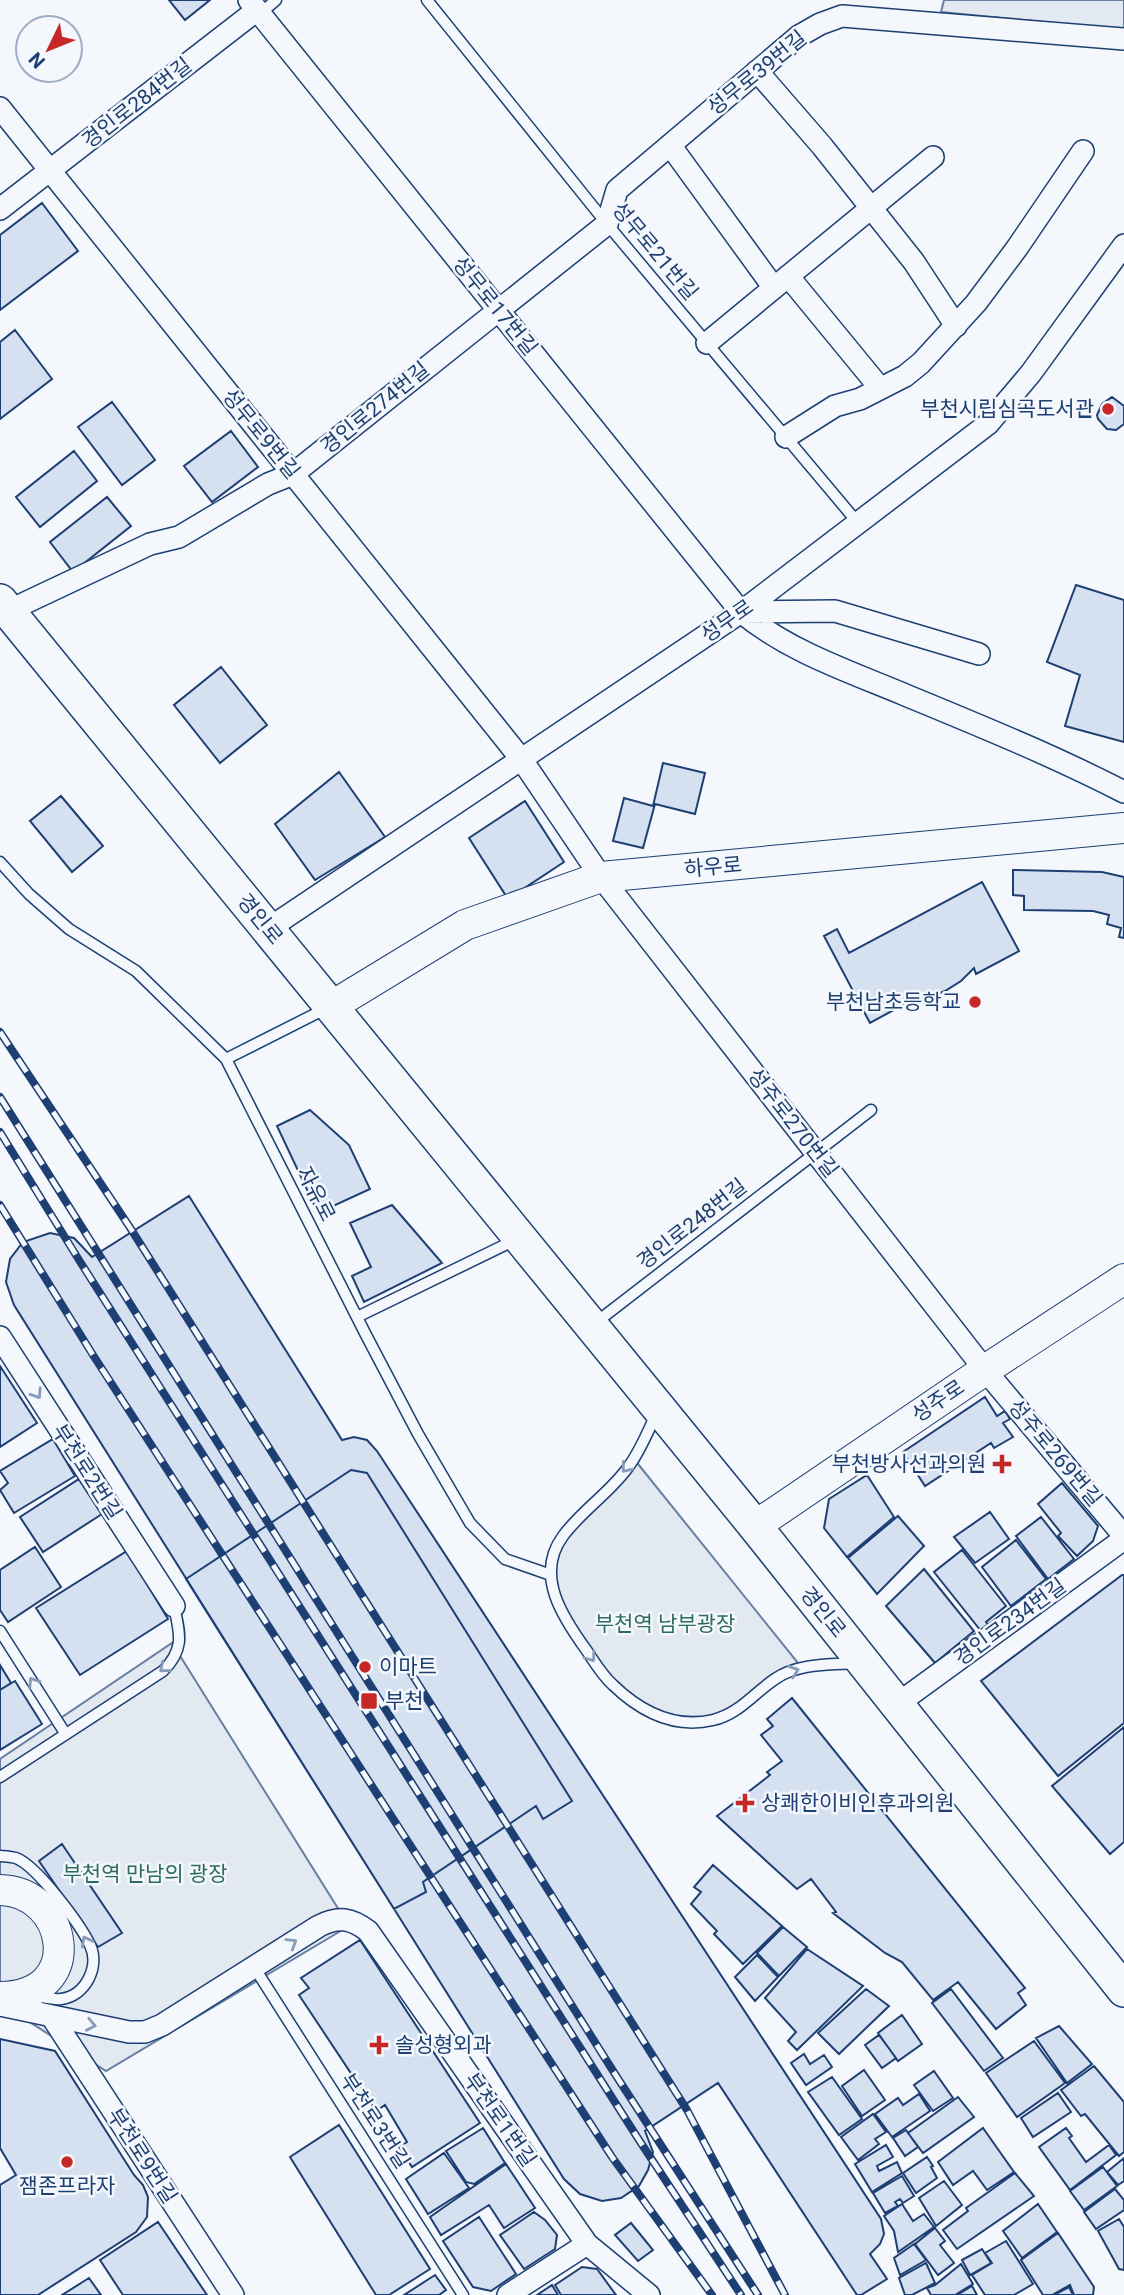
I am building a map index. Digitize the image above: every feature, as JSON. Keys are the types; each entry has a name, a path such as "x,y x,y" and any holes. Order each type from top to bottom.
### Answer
{"main road":[{"name":"경인로","path":"3,610 332,1006 755,1526 1124,1990"}],"street":[{"name":"경인로284번길","path":"0,209 253,5"},
{"name":"성무로17번길","path":"253,5 741,612 763,630 793,646 1024,744 1124,792"},
{"name":"성무로39번길","path":"607,223 617,190 799,36 842,16 1124,39"},
{"path":"757,71 822,146 914,262 956,326"},
{"name":"성무로9번길","path":"0,108 522,760 601,877"},
{"path":"670,145 781,282 880,388"},
{"path":"786,437 835,406 860,399 913,370 942,343 1017,248 1083,151"},
{"path":"707,343 933,157"},
{"name":"경인로274번길","path":"3,610 150,544 179,537 268,484 293,474 607,223"},
{"name":"성무로","path":"268,929 741,612 988,424 1031,373 1124,245"},
{"path":"741,612 835,611 979,654"},
{"name":"하우로","path":"332,1006 465,925 601,877 1124,828"},
{"name":"성주로270번길","path":"601,877 985,1370"},
{"name":"성주로","path":"755,1526 1124,1279"},
{"name":"부천로2번길","path":"0,1337 174,1606"},
{"name":"성주로269번길","path":"985,1370 1124,1538"},
{"name":"경인로234번길","path":"896,1704 1124,1538"},
{"path":"0,1890 21,1894 42,1907 60,1943 59,1961 51,1978 38,1988 7,1999"},
{"name":"부천로1번길","path":"254,1967 331,1920 349,1919 368,1931 587,2244 649,2295"},
{"path":"7,1999 52,2017 128,2032 145,2032 162,2025 254,1967"},
{"name":"부천로9번길","path":"52,2017 233,2295"},
{"path":"508,2295 587,2244"}],"lane":[{"name":"경인로284번길","path":"253,5 268,7 276,0"},
{"name":"성무로21번길","path":"427,0 607,223 858,523"},
{"name":"자유로","path":"0,862 29,894 69,929 136,971 226,1059 418,1434 470,1523 505,1559 551,1575"},
{"path":"226,1059 332,1006"},
{"name":"경인로248번길","path":"591,1326 871,1110"},
{"path":"357,1317 520,1237"},
{"path":"659,1409 628,1469 562,1537 552,1560 551,1575 556,1603 608,1680 631,1703 660,1718 687,1723 714,1720 738,1709 776,1678 802,1668 863,1663"},
{"path":"0,1777 65,1732 163,1671 173,1660 179,1646 180,1633 174,1606"},
{"path":"0,1632 65,1732"},
{"path":"0,1856 18,1859 40,1875 91,1947 93,1970 86,1985 75,1995 61,1999 7,1999"},
{"name":"부천로3번길","path":"254,1967 463,2295"}],"green space":[{"path":"944,0 1124,0 1124,30 941,12"},
{"name":"부천역 남부광장","path":"634,1459 802,1668 714,1720 679,1721 651,1713 613,1685 563,1616 552,1567 570,1528"},
{"name":"부천역 만남의 광장","path":"172,1643 349,1926 106,2071 0,2003 0,1759"}],"building":[{"path":"169,0 210,0 185,20"},
{"path":"42,203 78,251 0,310 0,235"},
{"path":"15,330 52,379 0,419 0,342"},
{"path":"1112,397 1124,406 1124,424 1116,430 1107,429 1097,415 1102,404"},
{"path":"112,402 155,460 122,485 78,427"},
{"path":"231,431 258,467 212,502 184,466"},
{"path":"74,451 97,481 40,527 16,497"},
{"path":"107,497 131,526 73,572 50,542"},
{"path":"1076,585 1124,600 1124,742 1065,726 1080,675 1047,662"},
{"path":"221,667 267,725 220,763 174,705"},
{"path":"663,763 705,773 695,814 655,804 643,848 613,841 624,798 653,806"},
{"path":"339,772 385,837 315,880 275,824"},
{"path":"61,796 103,846 72,872 30,821"},
{"path":"525,801 564,862 508,899 469,838"},
{"path":"1013,870 1102,872 1124,877 1124,938 1119,937 1121,928 1107,924 1109,915 1093,911 1024,910 1024,896 1013,895"},
{"path":"982,882 1019,951 976,974 974,968 961,981 945,991 910,1001 870,1023 824,936 837,929 849,953"},
{"path":"310,1110 349,1145 370,1189 318,1213 277,1126"},
{"path":"189,1196 342,1440 354,1437 367,1440 377,1451 881,2219 884,2234 880,2244 870,2254 887,2279 857,2295 718,2083 645,2131 653,2152 648,2170 639,2186 621,2198 602,2201 580,2194 564,2179 14,1305 6,1282 10,1259 23,1242 50,1233 74,1238 92,1257"},
{"path":"392,1205 442,1263 364,1302 352,1276 371,1267 350,1223"},
{"path":"0,1366 37,1423 0,1447"},
{"path":"985,1397 997,1416 1005,1411 1010,1419 1003,1423 1013,1437 994,1448 991,1443 925,1486 903,1452"},
{"path":"53,1439 75,1476 14,1513 0,1490 8,1483 0,1471"},
{"name":"이마트","path":"351,1470 367,1473 572,1801 543,1819 536,1806 423,1882 426,1892 394,1909 186,1579"},
{"path":"867,1475 894,1517 847,1557 824,1528 829,1499"},
{"path":"79,1479 102,1514 43,1552 20,1517"},
{"path":"1062,1483 1098,1526 1093,1541 1077,1556 1058,1536 1061,1533 1038,1504"},
{"path":"990,1512 1009,1539 975,1563 954,1537"},
{"path":"898,1516 924,1546 877,1594 848,1558"},
{"path":"1041,1517 1074,1559 1048,1579 1016,1536"},
{"path":"1016,1540 1046,1579 1011,1606 982,1567"},
{"path":"35,1547 61,1587 8,1622 0,1610 0,1570"},
{"path":"962,1550 1006,1606 986,1622 989,1626 981,1631 934,1572"},
{"path":"127,1551 168,1619 80,1675 36,1608"},
{"path":"924,1569 974,1631 935,1663 886,1606"},
{"path":"1122,1575 1124,1723 1058,1776 981,1681"},
{"path":"0,1665 11,1683 0,1690"},
{"path":"15,1681 42,1724 0,1750 0,1690"},
{"path":"792,1698 1025,1988 1018,1993 1026,2005 996,2029 958,1982 933,2000 902,1962 885,1953 833,1913 836,1912 811,1879 797,1889 717,1816 770,1775 767,1772 782,1761 761,1735 773,1726 767,1719"},
{"path":"1124,1727 1124,1842 1110,1854 1052,1786"},
{"path":"62,1844 122,1933 98,1947 39,1861"},
{"path":"713,1865 782,1926 743,1964 714,1934 717,1931 691,1904 701,1892 694,1887"},
{"path":"783,1927 807,1947 779,1976 757,1953"},
{"path":"360,1940 480,2123 412,2167 399,2147 407,2142 385,2105 376,2111 299,1995 309,1988 301,1978"},
{"path":"807,1949 863,1986 797,2050 788,2041 796,2032 765,1998"},
{"path":"757,1955 778,1977 755,2001 735,1977"},
{"path":"866,1989 889,2006 839,2054 818,2033"},
{"path":"951,1989 1003,2058 984,2071 932,2003"},
{"path":"902,2015 922,2044 898,2061 878,2033"},
{"path":"1059,2026 1092,2064 1067,2083 1036,2038"},
{"path":"879,2035 896,2058 882,2068 865,2045"},
{"name":"잼존프라자","path":"0,2039 55,2051 143,2185 148,2197 147,2217 136,2232 38,2295 0,2295 0,2185 16,2175 0,2148"},
{"path":"1034,2041 1065,2083 1017,2117 986,2073"},
{"path":"804,2054 810,2064 824,2055 832,2067 806,2085 791,2063"},
{"path":"1094,2066 1124,2102 1124,2152 1119,2156 1085,2114 1081,2116 1061,2090"},
{"path":"864,2070 885,2100 862,2116 842,2086"},
{"path":"934,2071 953,2098 933,2111 914,2085"},
{"path":"832,2077 862,2119 839,2135 808,2092"},
{"path":"1058,2093 1071,2112 1033,2137 1021,2118"},
{"path":"919,2094 930,2111 892,2137 875,2114 898,2098 903,2105"},
{"path":"958,2097 974,2117 923,2153 908,2133"},
{"path":"873,2114 886,2132 875,2139 879,2144 858,2160 841,2137"},
{"path":"339,2125 430,2269 389,2295 376,2295 290,2157"},
{"path":"483,2128 505,2163 474,2184 466,2182 446,2151"},
{"path":"983,2128 1014,2172 987,2190 973,2171 953,2185 938,2162"},
{"path":"1066,2128 1072,2136 1069,2138 1086,2162 1109,2145 1116,2155 1070,2190 1039,2147"},
{"path":"906,2130 918,2147 905,2156 893,2138"},
{"path":"886,2145 893,2157 877,2166 879,2171 897,2162 902,2173 872,2192 855,2164"},
{"path":"444,2153 469,2188 428,2214 406,2179"},
{"path":"927,2157 937,2178 916,2193 903,2173"},
{"path":"1124,2158 1124,2181 1118,2185 1107,2172"},
{"path":"506,2164 535,2208 504,2228 489,2205 441,2235 430,2217"},
{"path":"1103,2167 1117,2186 1084,2210 1070,2191"},
{"path":"1015,2173 1034,2196 957,2249 943,2230 968,2211 966,2208"},
{"path":"902,2176 914,2196 903,2203 900,2199 895,2202 898,2206 885,2213 873,2193"},
{"path":"944,2181 962,2205 936,2226 919,2198"},
{"path":"1115,2189 1124,2200 1124,2210 1096,2229 1084,2212"},
{"path":"902,2204 913,2221 924,2214 934,2227 898,2252 894,2231 884,2216"},
{"path":"1038,2204 1057,2232 1022,2258 1003,2231"},
{"path":"534,2212 545,2220 557,2235 555,2249 524,2269 500,2235"},
{"path":"479,2217 516,2274 491,2291 473,2287 443,2241"},
{"path":"1119,2219 1124,2227 1124,2270 1119,2269 1098,2231"},
{"path":"158,2222 207,2295 123,2295 100,2260"},
{"path":"631,2223 653,2250 638,2261 615,2235"},
{"path":"935,2228 945,2241 940,2245 954,2263 938,2275 915,2244"},
{"path":"1058,2233 1094,2287 1093,2295 1074,2295 1070,2285 1052,2295 1043,2295 1021,2260"},
{"path":"1006,2241 1033,2284 1014,2295 985,2295 972,2275 992,2263 985,2253"},
{"path":"914,2244 926,2260 900,2275 894,2258"},
{"path":"982,2249 991,2263 970,2275 962,2260"},
{"path":"926,2263 935,2283 912,2295 905,2295 899,2278"},
{"path":"961,2264 973,2284 955,2295 931,2295 927,2288 935,2285"},
{"path":"582,2267 597,2269 616,2295 561,2295 555,2285"},
{"path":"435,2275 446,2290 439,2295 404,2295"},
{"path":"89,2278 101,2295 62,2295"},
{"path":"552,2285 558,2295 537,2295"},
{"path":"972,2286 977,2295 957,2295"},
{"path":"1069,2287 1073,2295 1054,2295"}],"railway":[{"path":"0,1032 129,1226 687,2110 785,2295"},
{"path":"0,1097 615,2074 758,2295"},
{"path":"0,1132 639,2140 741,2295"},
{"path":"0,1205 93,1355 612,2157 712,2295"}],"place":[{"name":"부천시립심곡도서관","path":"1108,409"},
{"name":"부천남초등학교","path":"975,1002"},
{"name":"부천방사선과의원","path":"1002,1464"},
{"name":"이마트","path":"365,1667"},
{"name":"부천","path":"369,1701"},
{"name":"상쾌한이비인후과의원","path":"745,1803"},
{"name":"솔성형외과","path":"379,2045"},
{"name":"잼존프라자","path":"67,2162"}]}
